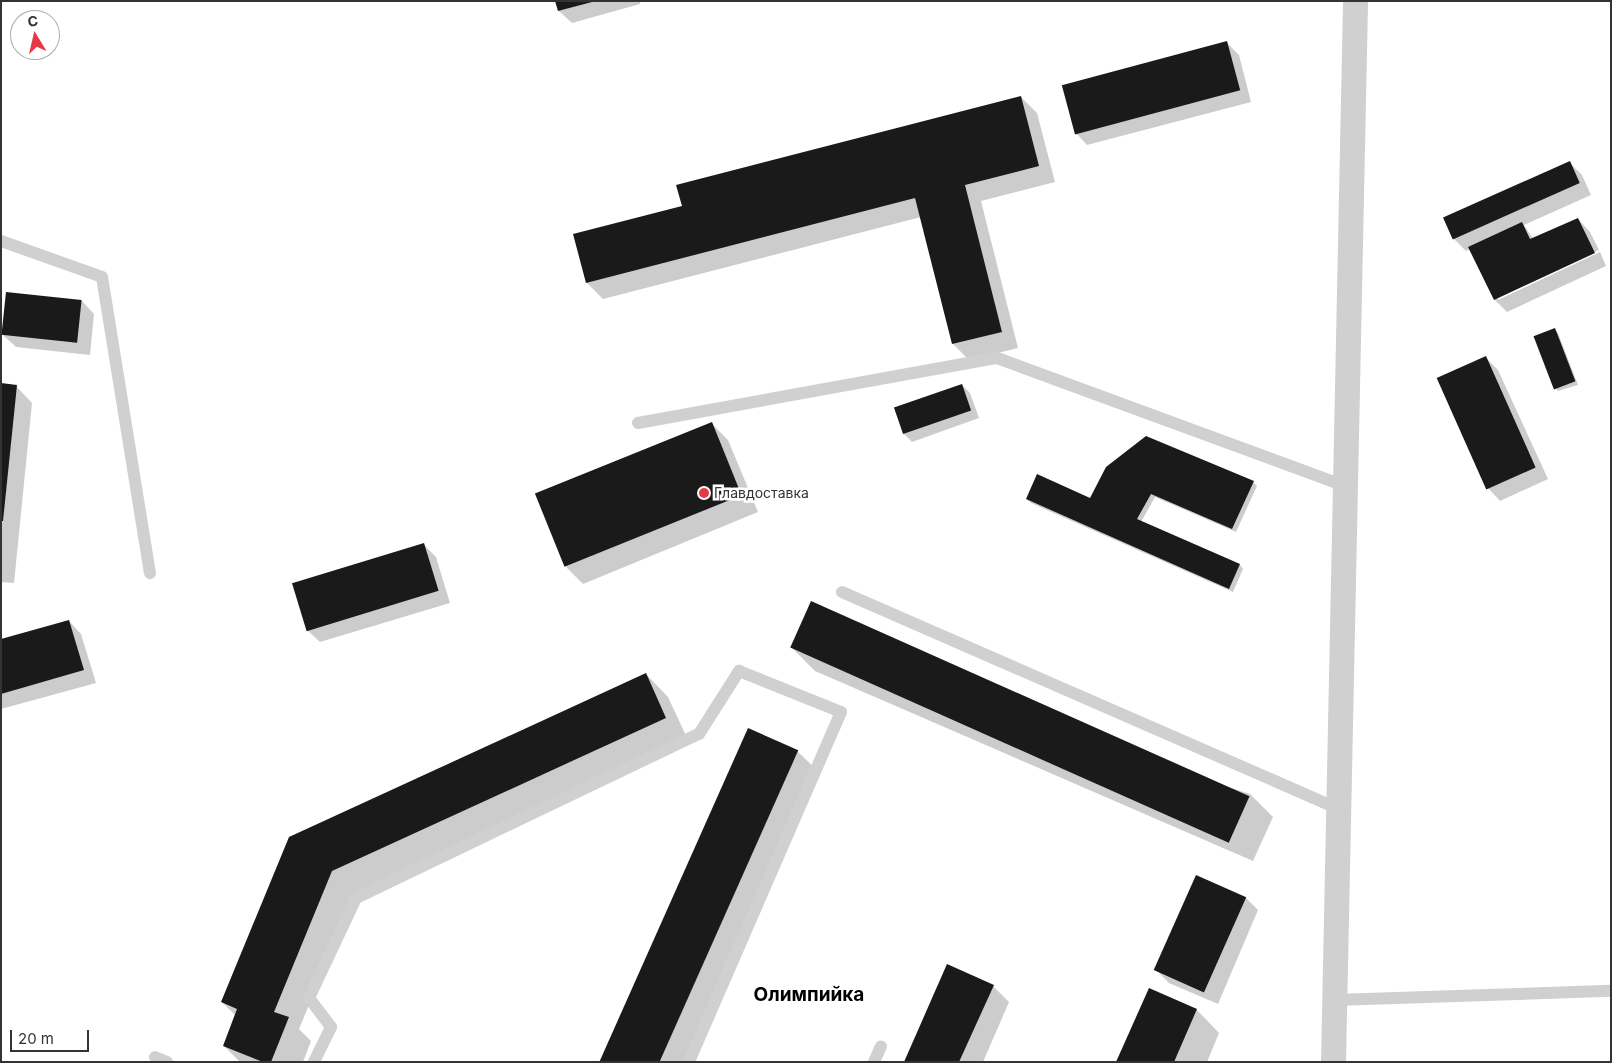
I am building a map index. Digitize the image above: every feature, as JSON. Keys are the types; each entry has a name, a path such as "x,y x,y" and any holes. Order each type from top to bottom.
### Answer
{"street":[{"path":"1333,1062 1355,1"}],"lane":[{"path":"1,241 102,277 150,573"},
{"path":"638,423 998,358 1345,486"},
{"path":"842,592 1339,809"},
{"path":"314,1062 331,1027 309,998 356,898 699,734 739,671 841,712 689,1062"},
{"path":"1335,1000 1611,992"},
{"path":"874,1062 881,1046"}],"building":[{"path":"555,1 592,1 592,2 558,11"},
{"path":"1227,41 1240,90 1075,135 1062,85"},
{"path":"1021,96 1039,166 965,185 1002,332 952,344 915,198 586,283 573,234 682,206 676,185"},
{"path":"1570,161 1580,183 1453,239 1443,218"},
{"path":"1578,218 1595,253 1494,300 1468,247 1522,222 1530,239"},
{"path":"6,292 82,300 77,343 2,335"},
{"path":"1555,328 1575,381 1554,389 1534,336"},
{"path":"1486,356 1536,467 1486,489 1437,378"},
{"path":"1,383 17,385 3,521 1,521"},
{"path":"962,384 971,410 903,434 894,407"},
{"path":"712,422 742,495 565,567 535,494"},
{"path":"1146,436 1254,481 1232,529 1151,494 1137,519 1240,564 1229,589 1026,499 1037,474 1090,498 1106,467"},
{"path":"424,543 439,591 307,631 292,583"},
{"path":"811,601 1250,796 1229,843 790,648"},
{"path":"69,620 84,670 1,694 1,639"},
{"path":"646,673 666,718 332,871 274,1012 289,1017 271,1062 263,1062 223,1046 237,1009 221,1002 289,837"},
{"path":"748,728 798,750 659,1062 600,1061"},
{"path":"1196,875 1246,897 1204,992 1154,970"},
{"path":"947,964 994,985 959,1062 904,1062"},
{"path":"1149,988 1197,1009 1174,1062 1116,1062"}],"place":[{"name":"Главдоставка","path":"704,493"}],"district":[{"name":"Олимпийка","path":"809,995"}]}
